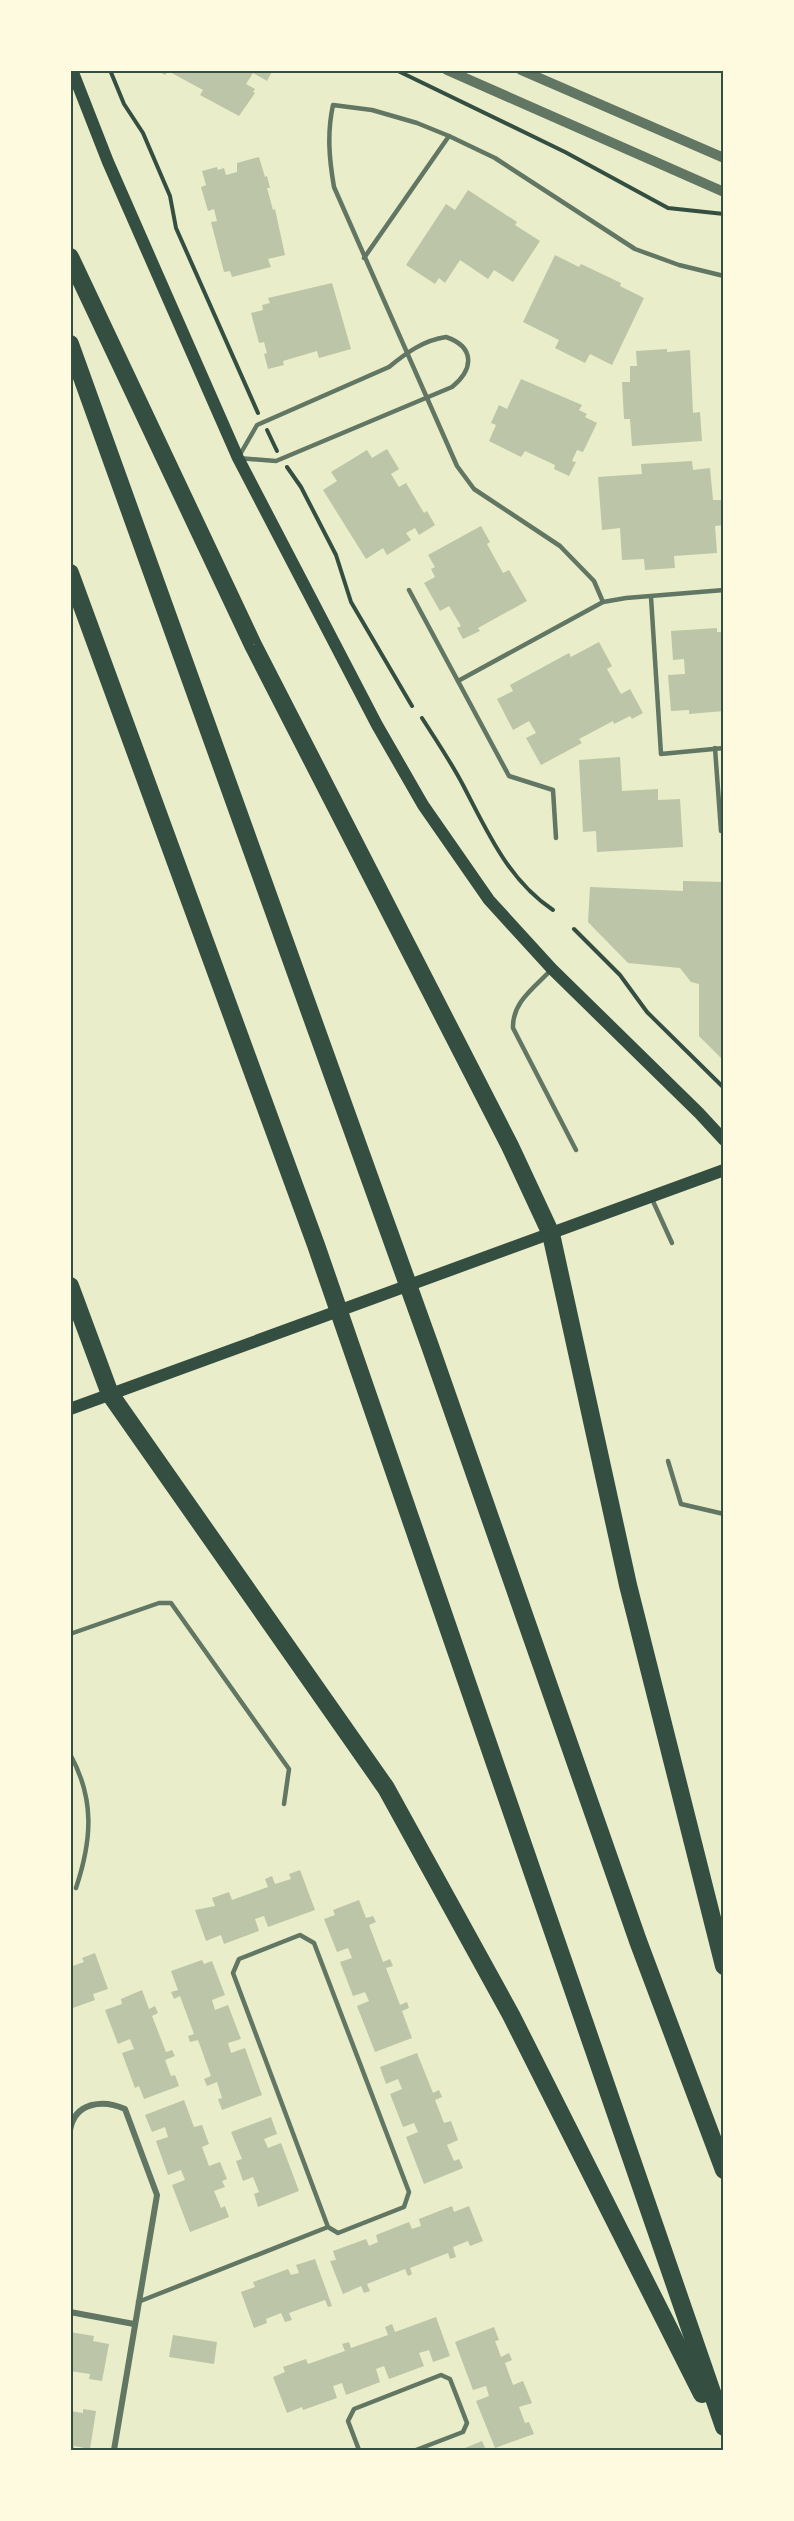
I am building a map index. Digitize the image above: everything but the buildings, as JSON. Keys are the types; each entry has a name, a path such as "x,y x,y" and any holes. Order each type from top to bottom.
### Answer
{"highway":[{"path":"70,257 253,645 510,1146 551,1233 628,1585 723,1966"},
{"path":"70,344 430,1346 634,1929 723,2170"},
{"path":"70,573 316,1245 723,2427"},
{"path":"70,1286 110,1394 386,1788 511,2014 723,2436"}],"main road":[{"path":"72,70 108,162 238,458 377,725 423,805 489,900 552,969 699,1113 723,1140"},
{"path":"70,1409 723,1170"}],"street":[{"path":"447,70 723,192"},
{"path":"521,70 723,158"},
{"path":"70,2130 80,2109 98,2103 113,2103 125,2109 157,2195 114,2451"},
{"path":"70,2312 134,2324"}],"lane":[{"path":"603,602 594,581 560,546 474,489 457,466 334,187 329,158 328,127 333,105 372,110 417,123 449,136 495,158 635,249 679,265 723,276"},
{"path":"364,258 449,136"},
{"path":"446,337 459,342 465,351 467,370 463,378 452,387 276,461 238,458 257,425 263,423 388,367 407,352 435,339 446,337"},
{"path":"409,590 509,776 553,790 556,838"},
{"path":"458,681 603,602 723,590"},
{"path":"651,597 661,754 723,748"},
{"path":"715,748 723,831"},
{"path":"552,969 525,996 515,1010 513,1028 576,1150"},
{"path":"651,1197 672,1243"},
{"path":"669,1461 681,1504 723,1514"},
{"path":"70,1634 159,1603 171,1603 289,1769 284,1804"},
{"path":"70,1754 82,1775 89,1809 84,1864 76,1888"},
{"path":"300,1935 314,1944 410,2192 404,2207 338,2233 328,2227 233,1973 239,1959 300,1935"},
{"path":"138,2302 328,2227"},
{"path":"359,2451 348,2421 354,2409 441,2375 450,2379 467,2423 463,2432 416,2451"}],"path":[{"path":"110,70 124,104 143,134 170,196 176,228 263,423 281,459 301,487 336,555 351,602 412,706"},
{"path":"396,70 566,152 669,208 723,214"},
{"path":"422,718 463,784 492,843 536,899 553,910"},
{"path":"574,929 620,975 647,1012 723,1088"}]}
